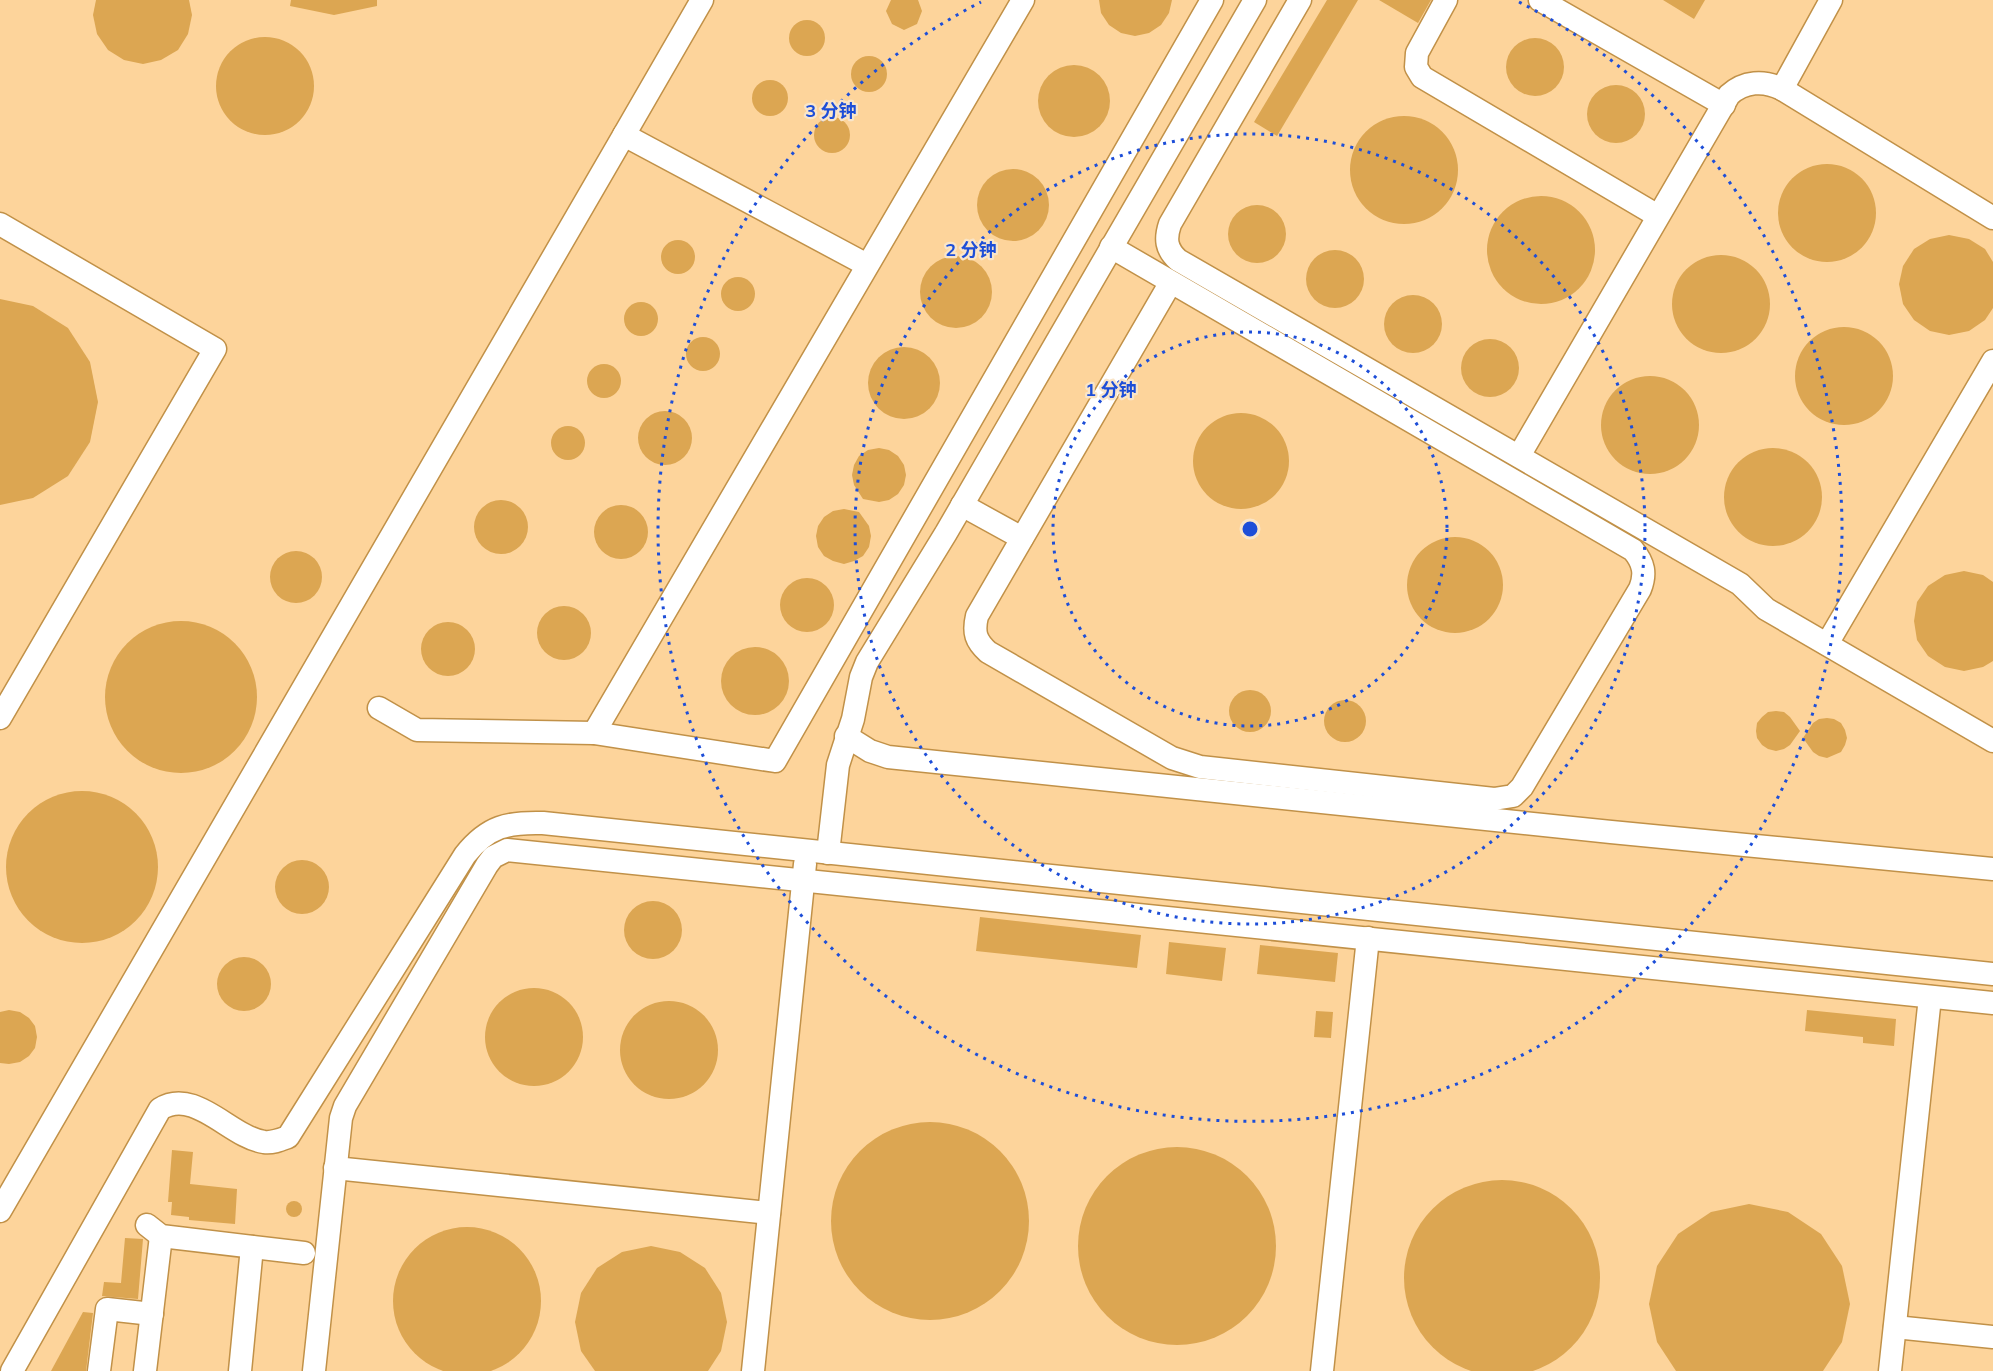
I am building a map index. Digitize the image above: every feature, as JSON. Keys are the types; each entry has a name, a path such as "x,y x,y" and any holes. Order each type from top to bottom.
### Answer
{"lane":[{"path":"0,1211 702,0"},
{"path":"594,733 1023,0"},
{"path":"378,708 417,730 594,733 775,761 1212,0"},
{"path":"753,1371 804,879 818,852 838,765 853,719 861,677 867,662 962,505 1256,0"},
{"path":"1300,0 1170,224 1167,231 1167,247 1178,260 1740,584 1766,609 1993,741"},
{"path":"1446,0 1417,53 1416,67 1422,77 1658,216"},
{"path":"1540,0 1724,105"},
{"path":"1782,89 1831,0"},
{"path":"1519,456 1729,95 1736,89 1747,85 1770,83 1782,89 1993,218"},
{"path":"624,135 867,265"},
{"path":"0,224 215,349 0,718"},
{"path":"1111,247 1633,550 1640,558 1644,568 1640,590 1522,787 1513,796 1494,799 1200,767 1172,758 988,652 980,644 975,635 974,626 977,616 1171,282"},
{"path":"1827,644 1993,361"},
{"path":"962,505 1022,538"},
{"path":"846,736 870,751 888,757 1587,830 1993,869"},
{"path":"12,1371 160,1109 168,1104 180,1103 193,1106 252,1138 264,1142 275,1142 288,1137 465,855 474,843 489,831 503,826 543,823 1993,974"},
{"path":"314,1371 338,1133 345,1106 487,865 493,857 515,849 1993,1004"},
{"path":"1322,1371 1368,939"},
{"path":"1890,1371 1930,997"},
{"path":"335,1168 770,1213"},
{"path":"145,1371 152,1314 154,1231 252,1247 304,1252"},
{"path":"240,1371 252,1247"},
{"path":"99,1371 106,1309 152,1314"},
{"path":"1895,1327 1993,1338"}],"building":[{"path":"96,0 189,0 192,15 188,34 178,50 161,60 143,64 124,60 108,50 97,34 93,15"},
{"path":"291,0 377,0 377,6 334,15 290,6"},
{"path":"891,0 918,0 922,11 917,24 904,30 892,24 886,11"},
{"path":"1099,0 1172,0 1169,13 1161,25 1149,33 1135,36 1121,33 1109,25 1101,13"},
{"path":"1327,0 1358,0 1277,136 1254,122"},
{"path":"1379,0 1431,0 1418,23"},
{"path":"1663,0 1705,0 1694,19"},
{"path":"807,20 820,25 825,38 820,51 807,56 794,51 789,38 794,25"},
{"path":"265,37 284,41 299,52 310,67 314,86 310,105 299,120 284,131 265,135 246,131 231,120 220,105 216,86 220,67 231,52 246,41"},
{"path":"1535,38 1546,40 1559,51 1564,67 1562,78 1551,91 1535,96 1524,94 1511,83 1506,67 1508,56 1519,43"},
{"path":"869,56 882,61 887,74 882,87 869,92 856,87 851,74 856,61"},
{"path":"1081,65 1100,75 1108,87 1110,101 1108,115 1100,127 1088,135 1067,137 1048,127 1040,115 1038,94 1048,75 1060,67"},
{"path":"770,80 783,85 788,98 783,111 770,116 757,111 752,98 757,85"},
{"path":"1616,85 1627,87 1640,98 1645,114 1643,125 1632,138 1616,143 1605,141 1592,130 1587,114 1589,103 1600,90"},
{"path":"1404,116 1425,120 1442,132 1454,149 1458,170 1454,191 1442,208 1425,220 1404,224 1383,220 1366,208 1354,191 1350,170 1354,149 1366,132 1383,120"},
{"path":"832,117 845,122 850,135 845,148 832,153 819,148 814,135 819,122"},
{"path":"1827,164 1846,167 1862,178 1873,194 1876,213 1873,232 1862,248 1846,259 1827,262 1808,259 1792,248 1781,232 1778,213 1781,194 1792,178 1808,167"},
{"path":"1020,169 1039,179 1047,191 1049,205 1047,219 1039,231 1027,239 1006,241 987,231 979,219 977,198 987,179 999,171"},
{"path":"1541,196 1562,200 1579,212 1591,229 1595,250 1591,271 1579,288 1562,300 1541,304 1520,300 1503,288 1491,271 1487,250 1491,229 1503,212 1520,200"},
{"path":"1257,205 1268,207 1281,218 1286,234 1284,245 1273,258 1257,263 1246,261 1233,250 1228,234 1230,223 1241,210"},
{"path":"1949,235 1969,239 1985,249 1993,262 1993,308 1985,320 1969,331 1949,335 1930,331 1914,320 1903,304 1899,284 1903,266 1914,249 1930,239"},
{"path":"678,240 690,245 695,257 690,269 678,274 666,269 661,257 666,245"},
{"path":"1335,250 1346,252 1359,263 1364,279 1362,290 1351,303 1335,308 1324,306 1311,295 1306,279 1308,268 1319,255"},
{"path":"1711,255 1731,255 1756,269 1767,285 1770,304 1767,323 1756,339 1731,353 1711,353 1694,345 1680,331 1672,314 1672,294 1680,277 1694,263"},
{"path":"963,256 982,266 990,278 992,292 990,306 982,318 970,326 949,328 930,318 922,306 920,285 930,266 942,258"},
{"path":"738,277 750,282 755,294 750,306 738,311 726,306 721,294 726,282"},
{"path":"1413,295 1424,297 1437,308 1442,324 1440,335 1429,348 1413,353 1402,351 1389,340 1384,324 1386,313 1397,300"},
{"path":"0,299 33,306 68,328 90,362 98,402 90,442 68,476 33,498 0,505"},
{"path":"641,302 653,307 658,319 653,331 641,336 629,331 624,319 629,307"},
{"path":"1834,327 1854,327 1879,341 1890,357 1893,376 1890,395 1879,411 1854,425 1834,425 1817,417 1803,403 1795,386 1795,366 1803,349 1817,335"},
{"path":"703,337 715,342 720,354 715,366 703,371 691,366 686,354 691,342"},
{"path":"1490,339 1501,341 1514,352 1519,368 1517,379 1506,392 1490,397 1479,395 1466,384 1461,368 1463,357 1474,344"},
{"path":"911,347 930,357 938,369 940,383 938,397 930,409 918,417 897,419 878,409 870,397 868,376 878,357 890,349"},
{"path":"604,364 616,369 621,381 616,393 604,398 592,393 587,381 592,369"},
{"path":"1650,376 1669,379 1685,390 1696,406 1699,425 1696,444 1685,460 1669,471 1650,474 1631,471 1615,460 1604,444 1601,425 1604,406 1615,390 1631,379"},
{"path":"665,411 675,413 684,419 690,428 692,438 690,448 684,457 675,463 665,465 655,463 646,457 640,448 638,438 640,428 646,419 655,413"},
{"path":"1241,413 1259,417 1275,427 1285,443 1289,461 1285,479 1275,495 1259,505 1241,509 1223,505 1207,495 1197,479 1193,461 1197,443 1207,427 1223,417"},
{"path":"568,426 580,431 585,443 580,455 568,460 556,455 551,443 556,431"},
{"path":"879,448 889,450 898,456 904,465 906,475 904,485 898,494 889,500 879,502 863,499 854,485 852,475 859,456 868,450"},
{"path":"1773,448 1792,451 1808,462 1819,478 1822,497 1819,516 1808,532 1792,543 1773,546 1754,543 1738,532 1727,516 1724,497 1727,478 1738,462 1754,451"},
{"path":"496,500 506,500 520,508 526,517 528,527 526,537 520,546 506,554 496,554 479,542 474,532 474,522 486,505"},
{"path":"621,505 631,507 640,513 646,522 648,532 646,542 640,551 631,557 621,559 611,557 602,551 596,542 594,532 596,522 602,513 611,507"},
{"path":"844,509 859,512 869,526 871,536 869,547 863,556 844,564 824,556 818,547 816,536 818,526 824,517 833,511"},
{"path":"1455,537 1473,541 1489,551 1499,567 1503,585 1499,603 1489,619 1473,629 1455,633 1437,629 1421,619 1411,603 1407,585 1411,567 1421,551 1437,541"},
{"path":"291,551 301,551 315,558 322,577 315,596 301,603 291,603 281,599 274,592 270,582 270,572 274,562 281,555"},
{"path":"1964,571 1983,575 1993,582 1993,661 1983,667 1964,671 1945,667 1928,656 1917,640 1914,621 1917,602 1928,586 1945,575"},
{"path":"807,578 817,580 826,586 832,595 834,605 832,615 826,624 817,630 807,632 797,630 788,624 782,615 780,605 782,595 788,586 797,580"},
{"path":"564,606 574,608 583,614 589,623 591,633 589,643 583,652 574,658 564,660 554,658 545,652 539,643 537,633 539,623 545,614 554,608"},
{"path":"181,621 210,627 235,643 251,668 257,697 251,726 235,751 210,767 181,773 152,767 127,751 111,726 105,697 111,668 127,643 152,627"},
{"path":"448,622 458,624 467,630 473,639 475,649 473,659 467,668 458,674 448,676 438,674 429,668 423,659 421,649 423,639 429,630 438,624"},
{"path":"755,647 768,650 779,657 786,668 789,681 786,694 779,705 768,712 755,715 742,712 731,705 724,694 721,681 724,668 731,657 742,650"},
{"path":"1250,690 1265,696 1271,711 1265,726 1250,732 1235,726 1229,711 1235,696"},
{"path":"1345,700 1360,706 1366,721 1360,736 1345,742 1330,736 1324,721 1330,706"},
{"path":"1768,712 1784,712 1790,717 1800,731 1790,745 1776,751 1762,745 1757,738 1756,731 1757,723 1762,717"},
{"path":"1827,718 1841,723 1847,738 1841,752 1827,758 1813,752 1803,738 1813,723"},
{"path":"82,791 111,797 136,813 152,838 158,867 152,896 136,921 111,937 82,943 53,937 28,921 12,896 6,867 12,838 28,813 53,797"},
{"path":"302,860 312,862 321,868 327,877 329,887 327,897 321,906 312,912 302,914 292,912 283,906 277,897 275,887 277,877 283,868 292,862"},
{"path":"653,901 664,903 677,914 682,930 680,941 669,954 653,959 642,957 629,946 624,930 626,919 637,906"},
{"path":"980,917 1141,935 1137,968 976,951"},
{"path":"1169,942 1226,948 1222,981 1166,974"},
{"path":"1260,945 1338,953 1335,982 1257,974"},
{"path":"244,957 254,959 263,965 269,974 271,984 269,994 263,1003 254,1009 244,1011 234,1009 225,1003 219,994 217,984 219,974 225,965 234,959"},
{"path":"534,988 553,992 568,1003 579,1018 583,1037 579,1056 568,1071 553,1082 534,1086 515,1082 500,1071 489,1056 485,1037 489,1018 500,1003 515,992"},
{"path":"669,1001 688,1005 703,1016 714,1031 718,1050 714,1069 703,1084 688,1095 669,1099 650,1095 635,1084 624,1069 620,1050 624,1031 635,1016 650,1005"},
{"path":"9,1010 20,1012 29,1018 35,1026 37,1037 35,1048 29,1056 20,1062 9,1064 0,1063 0,1012"},
{"path":"1807,1010 1896,1019 1894,1046 1863,1043 1863,1037 1805,1031"},
{"path":"1316,1011 1333,1012 1331,1038 1314,1037"},
{"path":"930,1122 959,1126 977,1134 1000,1151 1017,1174 1025,1192 1029,1221 1025,1250 1017,1268 1000,1291 977,1308 959,1316 930,1320 901,1316 883,1308 860,1291 843,1268 835,1250 831,1221 835,1192 843,1174 860,1151 883,1134 901,1126"},
{"path":"1177,1147 1206,1151 1224,1159 1247,1176 1264,1199 1272,1217 1276,1246 1272,1275 1264,1293 1247,1316 1224,1333 1206,1341 1177,1345 1148,1341 1130,1333 1107,1316 1090,1293 1082,1275 1078,1246 1082,1217 1090,1199 1107,1176 1130,1159 1148,1151"},
{"path":"172,1150 193,1152 190,1184 237,1189 235,1224 189,1220 189,1217 171,1215 172,1202 168,1202"},
{"path":"1492,1180 1512,1180 1540,1187 1557,1196 1572,1208 1584,1223 1593,1240 1600,1268 1600,1288 1593,1316 1584,1333 1572,1348 1557,1360 1540,1369 1512,1376 1492,1376 1464,1369 1447,1360 1432,1348 1420,1333 1411,1316 1404,1288 1404,1268 1411,1240 1420,1223 1432,1208 1447,1196 1464,1187"},
{"path":"291,1201 297,1201 302,1209 300,1215 291,1217 286,1212 286,1206"},
{"path":"1749,1204 1788,1212 1821,1234 1842,1266 1850,1304 1842,1342 1823,1371 1676,1371 1657,1342 1649,1304 1657,1266 1678,1234 1711,1212"},
{"path":"467,1227 495,1232 508,1239 519,1249 529,1260 536,1273 541,1301 536,1329 529,1342 519,1353 508,1363 495,1370 467,1375 439,1370 426,1363 415,1353 405,1342 398,1329 393,1301 398,1273 405,1260 415,1249 426,1239 439,1232"},
{"path":"125,1238 143,1239 138,1299 102,1296 104,1282 121,1283"},
{"path":"651,1246 680,1252 705,1268 721,1293 727,1322 721,1351 708,1371 595,1371 581,1351 575,1322 581,1293 597,1268 622,1252"},
{"path":"83,1312 93,1313 86,1371 51,1371"}]}
